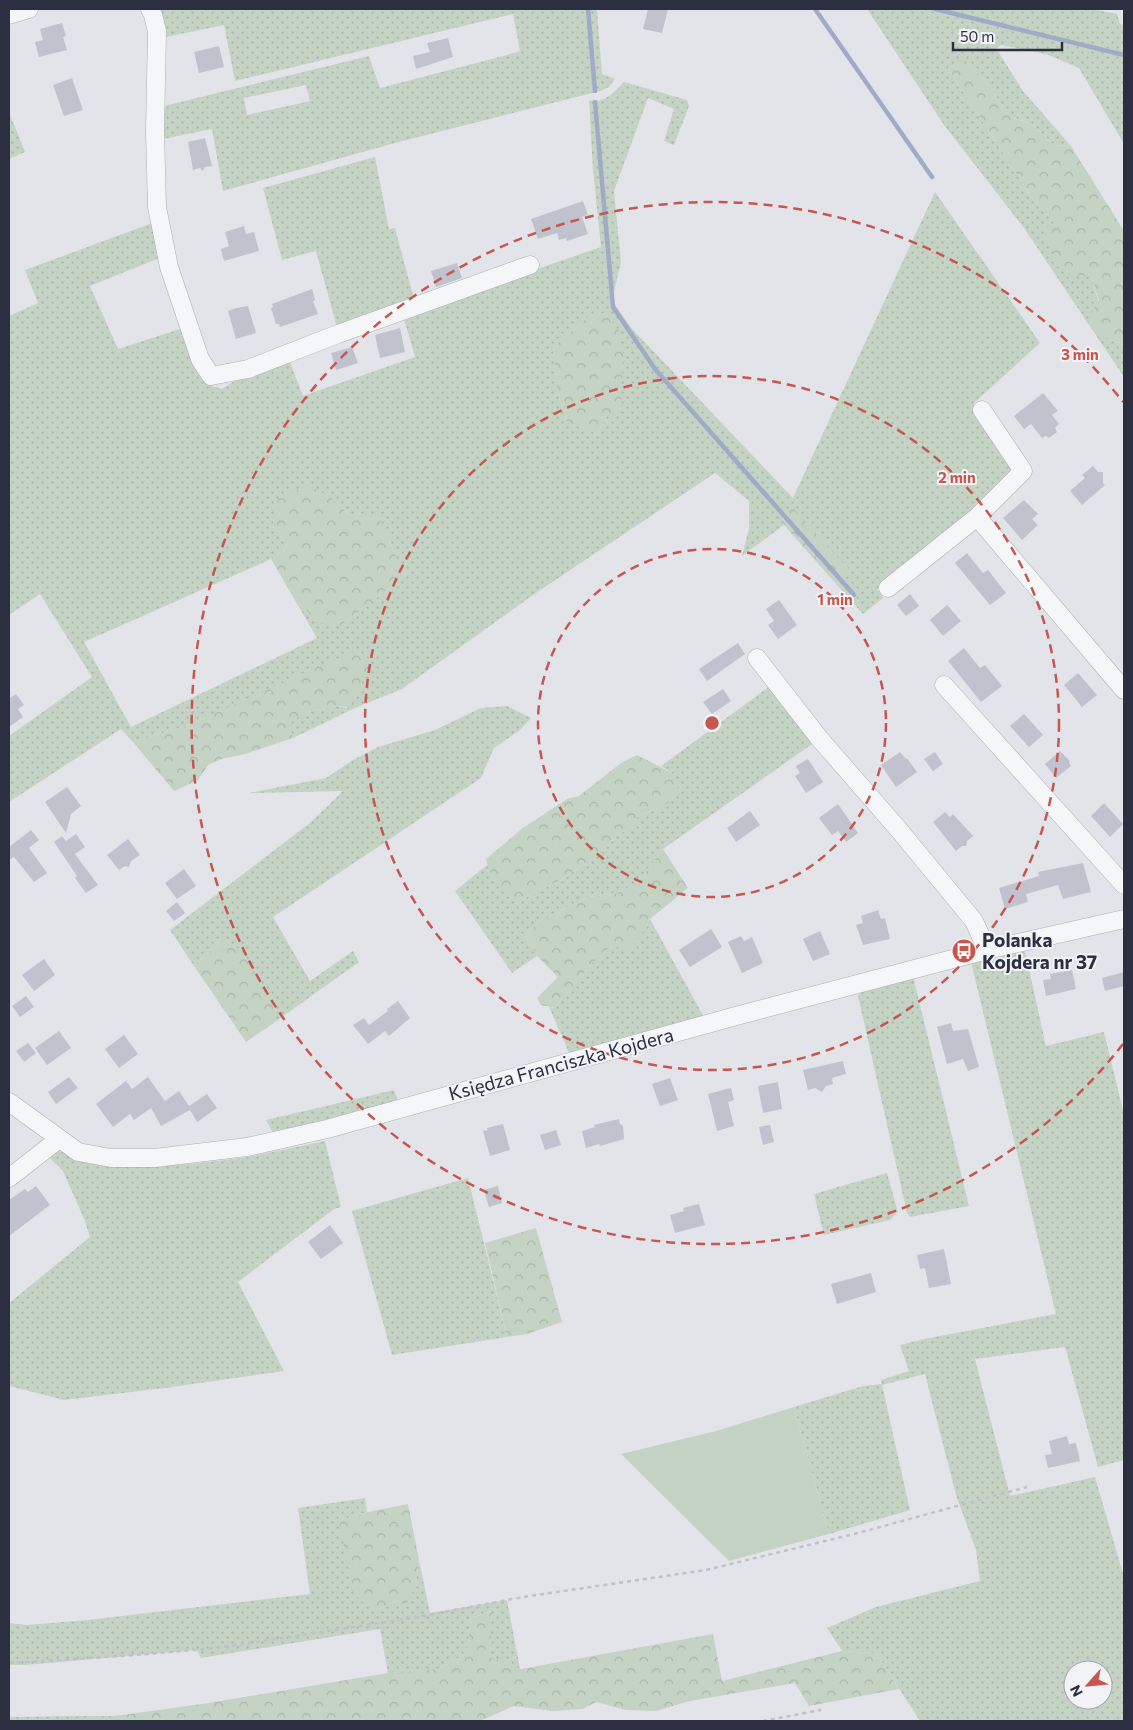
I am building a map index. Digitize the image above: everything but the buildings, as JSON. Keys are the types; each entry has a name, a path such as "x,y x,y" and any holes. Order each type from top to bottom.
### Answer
{"street":[{"path":"9,15 29,9"},
{"path":"150,9 157,32 155,130 157,207 169,267 200,359 212,376 248,369 338,334 530,265"},
{"path":"888,588 977,517 1023,471 982,410"},
{"path":"977,517 1124,690"},
{"path":"757,658 819,738 906,838 974,921 987,950"},
{"path":"944,684 1124,884"},
{"name":"Księdza Franciszka Kojdera","path":"9,1102 78,1152 111,1158 154,1158 248,1147 327,1129 736,1016 987,950 1124,919"},
{"path":"9,1178 59,1139"}],"path":[{"path":"9,1663 217,1648 418,1617 523,1597 706,1570 858,1533 1026,1487"},
{"path":"763,1721 821,1710"}],"green space":[{"path":"154,9 597,9 602,74 615,79 609,87 600,91 395,143 223,191 212,129 158,140 158,112 164,106 369,56 380,88 507,55 520,51 513,14 235,81 224,25 161,38","holes":["306,85 310,101 247,115 244,98"]},
{"path":"867,9 1092,9 1117,14 1120,24 1124,25 1124,144 1079,68 1046,54 1001,45 996,48 1023,91 1071,146 1054,145 1032,124 1010,117 988,85 966,61 948,68 1034,201 1058,227 1042,228 1091,277 1110,340 1124,345 1124,377 1024,228 944,125"},
{"path":"966,61 988,85 1010,117 1032,124 1054,145 1071,146 1124,231 1124,345 1110,340 1086,322 1099,301 1091,277 1065,274 1041,228 1057,226 1034,201 948,68"},
{"path":"624,82 687,100 689,106 674,145 664,141 674,109 648,98 614,191 621,262 612,301 634,331 793,498 935,192 1040,343 973,404 1015,466 973,512 877,589 883,598 863,614 837,585 848,568 787,511 784,525 742,556 749,529 749,501 715,473 533,595 402,689 355,708 293,738 288,723 306,712 337,706 347,708 354,701 359,691 248,699 186,726 133,742 121,729 9,802 9,736 92,677 40,594 9,615 9,316 38,303 25,270 155,222 162,257 90,286 118,349 186,327 201,371 212,386 222,389 238,379 290,362 303,396 415,357 403,315 601,247 593,170 589,100 604,99","holes":["592,314 607,416 596,434 579,423 567,423 557,390 553,347","280,496 344,509 348,515 361,514 387,534 399,564 406,575 340,626 308,613 299,603 271,559 283,551 287,544 273,526 275,509","271,559 317,638 131,727 84,642"]},
{"path":"9,112 25,152 9,159"},
{"path":"375,157 389,229 395,228 415,303 338,331 316,251 282,260 263,188"},
{"path":"605,313 618,329 623,354 621,409 607,416 596,434 579,424 567,423 557,390 553,347 592,314"},
{"path":"309,486 331,498 348,515 376,513 399,564 406,575 340,626 328,625 310,615 288,587 271,559 283,551 287,545 273,526 274,509 280,496"},
{"path":"789,509 794,509 848,569 837,585 784,525"},
{"path":"352,652 370,659 354,701 355,708 337,706 306,712 289,723 293,738 208,765 198,780 174,791 133,742 186,726"},
{"path":"770,686 815,742 663,849 637,883 617,893 588,897 538,922 526,936 537,956 512,973 455,891 487,865 492,875 517,904 533,893 563,879 605,850 617,835 629,829 639,815 659,808 672,773 661,766"},
{"path":"507,706 531,718 520,730 494,748 481,778 273,917 310,981 353,951 359,962 275,1022 276,1005 226,940 211,950 194,966 170,930 311,822 343,791 249,793 326,778 353,760 378,747 435,730 481,708"},
{"path":"637,755 672,773 678,787 674,799 659,808 639,815 629,829 617,835 605,850 563,879 533,893 517,904 494,878 487,866 486,859 523,828 567,799 579,796 621,763"},
{"path":"663,849 688,888 650,919 640,936 627,950 612,946 592,963 555,1008 541,1005 537,998 558,977 537,956 526,936 538,922 588,897 617,893 637,883"},
{"path":"650,919 705,1019 570,1055 549,1007 555,1008 592,963 612,946 640,936"},
{"path":"226,940 242,952 276,1005 275,1022 246,1042 194,966 211,950"},
{"path":"1025,951 1046,1046 1104,1032 1124,1114 1124,1460 1098,1467 1065,1347 975,1359 1010,1496 1095,1477 1124,1577 1124,1721 920,1721 876,1653 842,1651 827,1628 876,1607 980,1581 976,1550 956,1495 925,1374 882,1385 910,1510 829,1534 794,1407 863,1386 882,1384 881,1380 909,1371 900,1345 1056,1314 971,962"},
{"path":"913,976 969,1206 910,1217 907,1213 858,996 863,989"},
{"path":"394,1090 399,1103 275,1136 266,1120"},
{"path":"325,1141 341,1207 334,1209 238,1282 284,1371 64,1400 9,1386 9,1303 90,1237 63,1171 49,1157 57,1151 116,1167 191,1164 248,1157"},
{"path":"887,1173 898,1212 890,1220 824,1235 814,1194"},
{"path":"468,1178 507,1337 392,1355 352,1211"},
{"path":"536,1228 562,1322 527,1334 507,1337 485,1243"},
{"path":"794,1407 829,1534 729,1561 621,1454 716,1431"},
{"path":"365,1498 367,1512 339,1521 416,1585 419,1560 430,1613 507,1600 520,1669 490,1657 491,1611 471,1618 467,1653 438,1669 388,1673 380,1629 201,1658 197,1650 9,1665 9,1623 26,1625 88,1620 310,1594 298,1508"},
{"path":"408,1504 419,1560 416,1585 407,1603 372,1610 354,1594 339,1521 367,1512"},
{"path":"492,1611 490,1657 521,1669 713,1634 722,1681 842,1651 876,1653 899,1689 809,1706 795,1683 690,1701 656,1711 626,1710 596,1702 583,1709 553,1711 514,1706 480,1721 76,1721 79,1716 115,1716 209,1703 388,1673 438,1669 467,1653 471,1618"},
{"path":"79,1716 76,1721 9,1721 9,1717"}],"waterway":[{"path":"588,9 595,91"},
{"path":"815,9 932,177"},
{"path":"935,9 1124,55"},
{"path":"595,102 613,307 655,369 854,595"}],"place":[{"name":"Polanka Kojdera nr 37","path":"964,951"}]}
